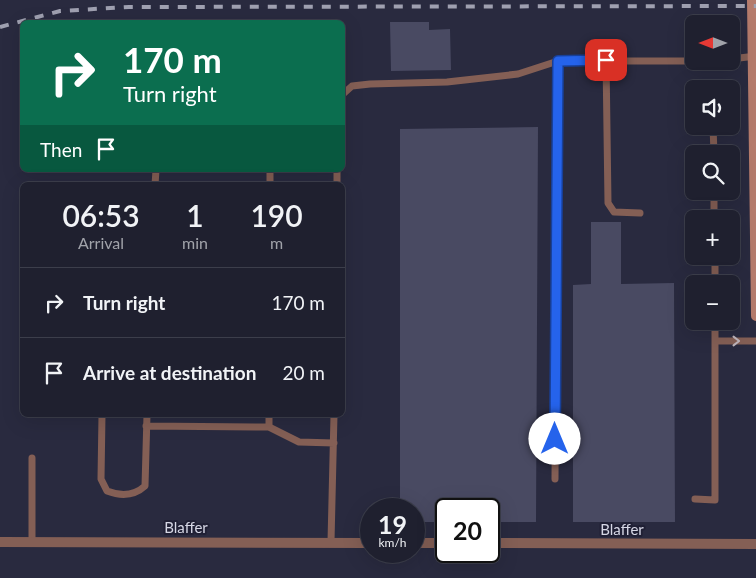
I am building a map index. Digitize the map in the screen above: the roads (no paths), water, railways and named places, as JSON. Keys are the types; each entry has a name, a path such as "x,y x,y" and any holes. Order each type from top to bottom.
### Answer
{"main road":[{"path":"752,0 756,316"}],"street":[{"name":"Blaffer","path":"0,542 360,543"},
{"name":"Blaffer","path":"500,543 756,544"}],"lane":[{"path":"740,58 754,56"},
{"path":"606,60 608,203 614,212 640,213"},
{"path":"555,479 558,61"},
{"path":"345,92 352,86 370,84 447,82 518,74 558,61 685,61"},
{"path":"695,499 715,500 715,330"},
{"path":"716,341 756,341"},
{"path":"102,417 101,479 107,491 117,495 138,492 145,486 147,417"},
{"path":"268,427 269,417"},
{"path":"331,542 334,417"},
{"path":"146,426 268,427 299,442 334,443"},
{"path":"32,458 32,542"}],"railway":[{"path":"26,20 60,11 129,7 756,6"},
{"path":"0,27 20,22"}]}
